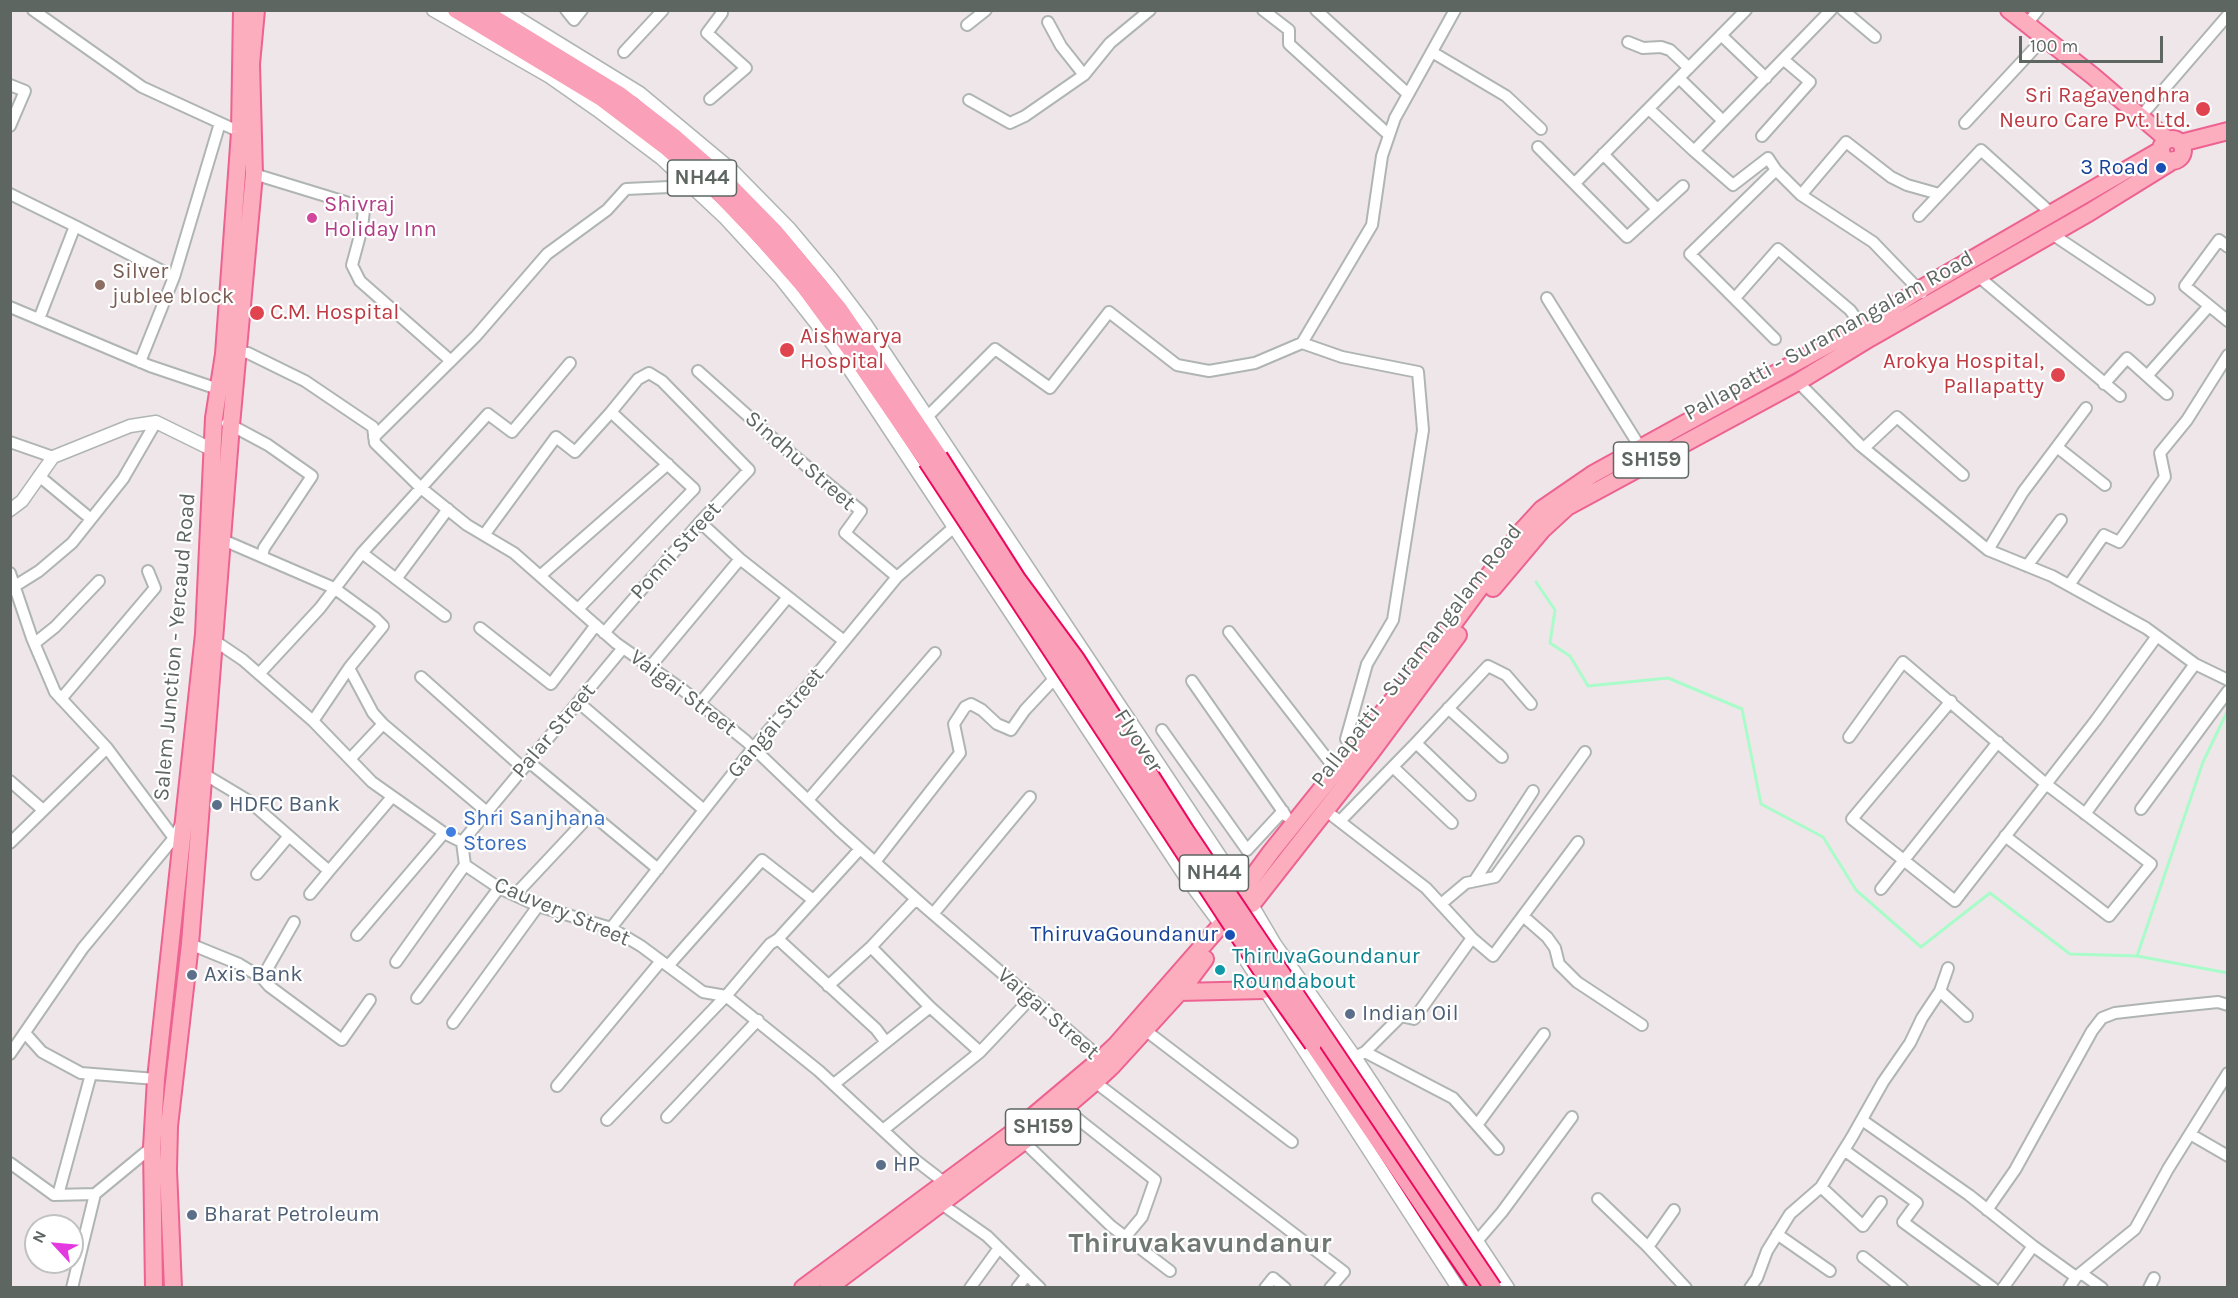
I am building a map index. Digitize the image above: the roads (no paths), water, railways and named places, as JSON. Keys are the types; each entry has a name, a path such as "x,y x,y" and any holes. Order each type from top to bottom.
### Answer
{"highway":[{"name":"NH44","path":"456,10 603,99 665,146 718,192 804,286 856,357 897,406"},
{"name":"NH44","path":"481,10 620,95 673,136 729,185 775,232 839,309 897,406 1017,579 1076,659 1185,830 1494,1287"},
{"name":"Flyover","path":"933,459 1272,986 1479,1287"}],"main road":[{"name":"Salem Junction - Yercaud Road","path":"154,1287 160,1148 156,1079 185,827 204,634 214,418 224,354 240,132 242,10"},
{"path":"173,1287 160,1148 169,1126 190,944 185,827 204,774 231,425 254,174 251,64 256,10"},
{"path":"2009,10 2141,116 2173,149"},
{"path":"1247,900 1293,825 1445,634 1520,533 1542,509 1593,474 1640,447 1866,332 1919,290 2051,213 2173,149 2228,131"},
{"path":"2173,149 2228,141"},
{"name":"Pallapatti - Suramangalam Road","path":"1247,900 1303,841 1502,575 1542,530 1567,507 1798,382 1866,332 1932,304 2052,234 2173,149"},
{"name":"SH159","path":"828,1287 940,1203 950,1187 1023,1141 1095,1082 1106,1063 1145,1030 1179,992 1224,929 1219,909 1222,904 1227,900 1247,900 1256,921 1250,930 1241,935 1224,929"},
{"path":"803,1287 950,1187 1019,1128 1106,1063 1116,1045 1224,929"},
{"path":"1179,992 1264,990"}],"street":[{"path":"33,10 142,87 240,132"},
{"path":"433,10 550,77 653,152 724,217 781,279 834,346 914,431 1117,704 1275,944 1360,1054 1508,1287"},
{"path":"505,10 640,93 731,169 789,229 831,278 865,323 914,431 953,528 1340,1104 1455,1286"},
{"path":"566,10 574,20 582,10"},
{"path":"624,52 663,10"},
{"path":"967,25 986,10"},
{"path":"969,100 1010,123 1025,116 1084,75 1110,43 1150,10"},
{"path":"1263,10 1289,30 1288,44 1389,135"},
{"path":"1316,10 1408,94"},
{"path":"914,431 995,349 1050,388 1109,312 1177,365 1209,371 1255,363 1302,343 1372,225 1382,156 1395,118 1455,10"},
{"path":"1575,183 1746,10"},
{"path":"1694,151 1831,10"},
{"path":"1843,10 1856,14 1875,37"},
{"path":"2027,24 2038,10"},
{"path":"710,99 746,68 707,33 722,11"},
{"path":"2141,116 2228,15"},
{"path":"1048,22 1061,45 1084,75"},
{"path":"1721,35 1766,78"},
{"path":"1965,123 2044,38"},
{"path":"1628,42 1643,48 1661,47 1670,50 1689,68"},
{"path":"1432,52 1506,96 1541,129"},
{"path":"1761,136 1810,81 1784,60"},
{"path":"1679,78 1724,121"},
{"path":"10,86 25,91 10,126"},
{"path":"1648,109 1733,184 1768,158 1776,170 1802,195 1873,242 1932,304"},
{"path":"140,362 174,276 220,123"},
{"path":"1802,195 1846,142 1892,177 1907,185 1940,194"},
{"path":"1538,147 1627,237 1683,186"},
{"path":"1919,216 1981,150 2051,213"},
{"path":"1603,154 1657,208"},
{"path":"1775,339 1690,254 1776,170"},
{"path":"254,174 352,204 364,210 362,228 352,265 360,281 451,361"},
{"path":"374,437 476,336 547,254 607,210 626,189 691,186"},
{"path":"10,194 174,276"},
{"path":"39,319 75,226"},
{"path":"2052,234 2149,299"},
{"path":"2228,247 2219,240 2185,286 2228,321"},
{"path":"1735,298 1778,249 1850,310 1866,332"},
{"path":"1979,277 2120,396"},
{"path":"1547,298 1640,447"},
{"path":"2146,376 2209,306"},
{"path":"10,307 140,362 218,389"},
{"path":"1302,343 1342,357 1418,372 1423,430 1393,620 1367,663 1346,739"},
{"name":"Vaigai Street","path":"239,352 248,352 305,381 373,427 375,443 421,488 484,535 514,553 623,648 700,704 753,748 916,899 1106,1063"},
{"path":"2069,585 2104,535 2119,542 2165,477 2160,453 2187,420 2228,355"},
{"path":"2103,384 2127,358 2167,394"},
{"path":"259,674 320,608 362,553 488,414 512,432 570,363"},
{"name":"Sindhu Street","path":"698,371 776,441 861,511 845,533 897,577"},
{"name":"Ponni Street","path":"480,628 551,684 750,470 662,381 649,373 638,379 611,412"},
{"path":"1798,382 1864,448 1988,550 2069,585 2157,636 2195,664 2228,680"},
{"path":"1988,550 2023,492 2086,408"},
{"path":"484,535 556,437 576,452 611,412 694,489 578,609"},
{"path":"1864,448 1897,417 1963,476"},
{"path":"214,418 268,445 312,476 264,548 262,556"},
{"path":"10,1054 83,948 185,827 55,692 12,582 39,571 72,543 123,479 156,422"},
{"path":"10,510 22,501 53,456 130,426 156,422 213,450"},
{"path":"10,442 53,456"},
{"path":"2057,447 2105,485"},
{"path":"540,576 668,464"},
{"path":"39,476 91,519"},
{"path":"396,579 447,509"},
{"path":"2027,566 2061,520"},
{"path":"700,522 740,559 844,641"},
{"name":"Gangai Street","path":"611,928 753,748 897,577 953,528"},
{"path":"223,540 334,588 383,626 349,668 313,721"},
{"path":"362,553 445,616"},
{"path":"650,667 740,559"},
{"path":"61,699 155,588 148,572"},
{"path":"35,643 55,627 99,581"},
{"path":"700,704 789,597"},
{"path":"1229,632 1347,784"},
{"path":"1951,701 1852,819 1955,901 2157,636"},
{"path":"215,641 243,660 313,721 372,782 462,842 465,865 396,962"},
{"name":"Palar Street","path":"462,842 623,648"},
{"path":"808,800 936,653"},
{"path":"1849,737 1903,662 2046,784 2151,864 2109,916 2005,836"},
{"path":"2085,814 2195,664"},
{"path":"1340,820 1488,666 1506,675 1531,704"},
{"path":"349,668 373,713 383,724 486,813"},
{"path":"421,676 526,765 658,869"},
{"path":"875,862 960,753 954,724 965,707 971,704 982,710 997,724 1011,730 1025,710 1054,679"},
{"path":"1192,681 1303,841"},
{"path":"2140,809 2228,691"},
{"path":"578,702 704,810"},
{"path":"1448,708 1502,757"},
{"path":"350,759 383,724"},
{"path":"1162,730 1247,850 1283,811"},
{"path":"1881,890 1998,742"},
{"path":"1416,743 1470,795"},
{"path":"10,843 107,748"},
{"path":"1441,904 1466,883 1495,878 1585,752"},
{"path":"1393,767 1452,823"},
{"path":"204,774 249,801 329,871"},
{"path":"10,781 43,810"},
{"path":"1475,880 1533,791"},
{"path":"310,894 392,797"},
{"path":"933,914 1030,797"},
{"path":"1326,810 1426,888 1472,938 1493,956 1578,842"},
{"path":"515,896 591,814"},
{"path":"357,935 444,832"},
{"path":"257,874 289,836"},
{"path":"607,1120 726,996 770,944 778,939 812,899 860,849"},
{"path":"557,1086 664,963 762,860 812,899"},
{"name":"Cauvery Street","path":"465,865 499,888 538,906 611,928 641,946 703,992 726,996 834,1084 914,1159 950,1187"},
{"path":"417,998 499,888"},
{"path":"828,986 871,948 916,899"},
{"path":"453,1023 538,906"},
{"path":"1523,916 1546,937 1555,948 1559,964 1577,982 1642,1025"},
{"path":"262,978 294,922"},
{"path":"1360,1054 1401,1016 1414,1019 1472,938"},
{"path":"778,939 876,1029 885,1041"},
{"path":"190,944 239,964 262,978 269,986 342,1040 370,1000"},
{"path":"871,948 930,1007 980,1052"},
{"path":"1750,1287 1757,1278 1767,1251 1790,1214 1821,1187 1844,1150 1940,991 1948,968"},
{"path":"1940,991 1967,1016"},
{"path":"883,1130 980,1052 1030,999"},
{"path":"1987,1209 2016,1170 2092,1031 2102,1018 2115,1013 2159,1008 2218,1002 2228,1005"},
{"path":"834,1084 930,1007"},
{"path":"668,1117 758,1020"},
{"path":"1145,1030 1292,1142"},
{"path":"25,1033 42,1052 81,1073 156,1079"},
{"path":"1477,1125 1544,1034"},
{"path":"1360,1054 1453,1098 1498,1149"},
{"path":"58,1195 91,1074"},
{"path":"2069,1287 2079,1275 2135,1229 2190,1134 2226,1078"},
{"path":"1095,1082 1344,1272 1330,1287"},
{"path":"1064,1108 1155,1180 1142,1217 1126,1236"},
{"path":"1478,1240 1502,1212 1572,1117"},
{"path":"1862,1120 1987,1209 2033,1246 2102,1287"},
{"path":"2190,1134 2228,1156"},
{"path":"1023,1141 1111,1226 1170,1271"},
{"path":"10,1163 54,1195 95,1194 160,1148"},
{"path":"1844,1150 1917,1203 1903,1222 1993,1287"},
{"path":"1821,1187 1863,1226 1881,1202"},
{"path":"72,1287 95,1194"},
{"path":"1598,1199 1686,1287"},
{"path":"940,1203 987,1236 1040,1287"},
{"path":"1648,1247 1674,1210"},
{"path":"1777,1234 1830,1271"},
{"path":"2003,1287 2033,1246"},
{"path":"970,1287 999,1248"},
{"path":"1863,1257 1902,1287"},
{"path":"1017,1287 1027,1275"},
{"path":"1265,1287 1273,1278 1285,1287"}],"waterway":[{"path":"1536,582 1555,610 1550,643 1570,656 1588,686 1668,678 1742,709 1761,804 1823,837 1856,890 1921,947 1990,893 2070,954 2137,956 2228,973"},
{"path":"2137,956 2203,762 2228,710"}],"place":[{"name":"Sri Ragavendhra Neuro Care Pvt. Ltd.","path":"2203,109"},
{"name":"3 Road","path":"2161,168"},
{"name":"Shivraj Holiday Inn","path":"312,218"},
{"name":"Silver jublee block","path":"100,285"},
{"name":"C.M. Hospital","path":"257,313"},
{"name":"Aishwarya Hospital","path":"787,350"},
{"name":"Arokya Hospital, Pallapatty","path":"2058,375"},
{"name":"HDFC Bank","path":"217,805"},
{"name":"Shri Sanjhana Stores","path":"451,832"},
{"name":"ThiruvaGoundanur","path":"1230,935"},
{"name":"ThiruvaGoundanur Roundabout","path":"1220,970"},
{"name":"Axis Bank","path":"192,975"},
{"name":"Indian Oil","path":"1350,1014"},
{"name":"HP","path":"881,1165"},
{"name":"Bharat Petroleum","path":"192,1215"}],"district":[{"name":"Thiruvakavundanur","path":"1200,1244"}]}
